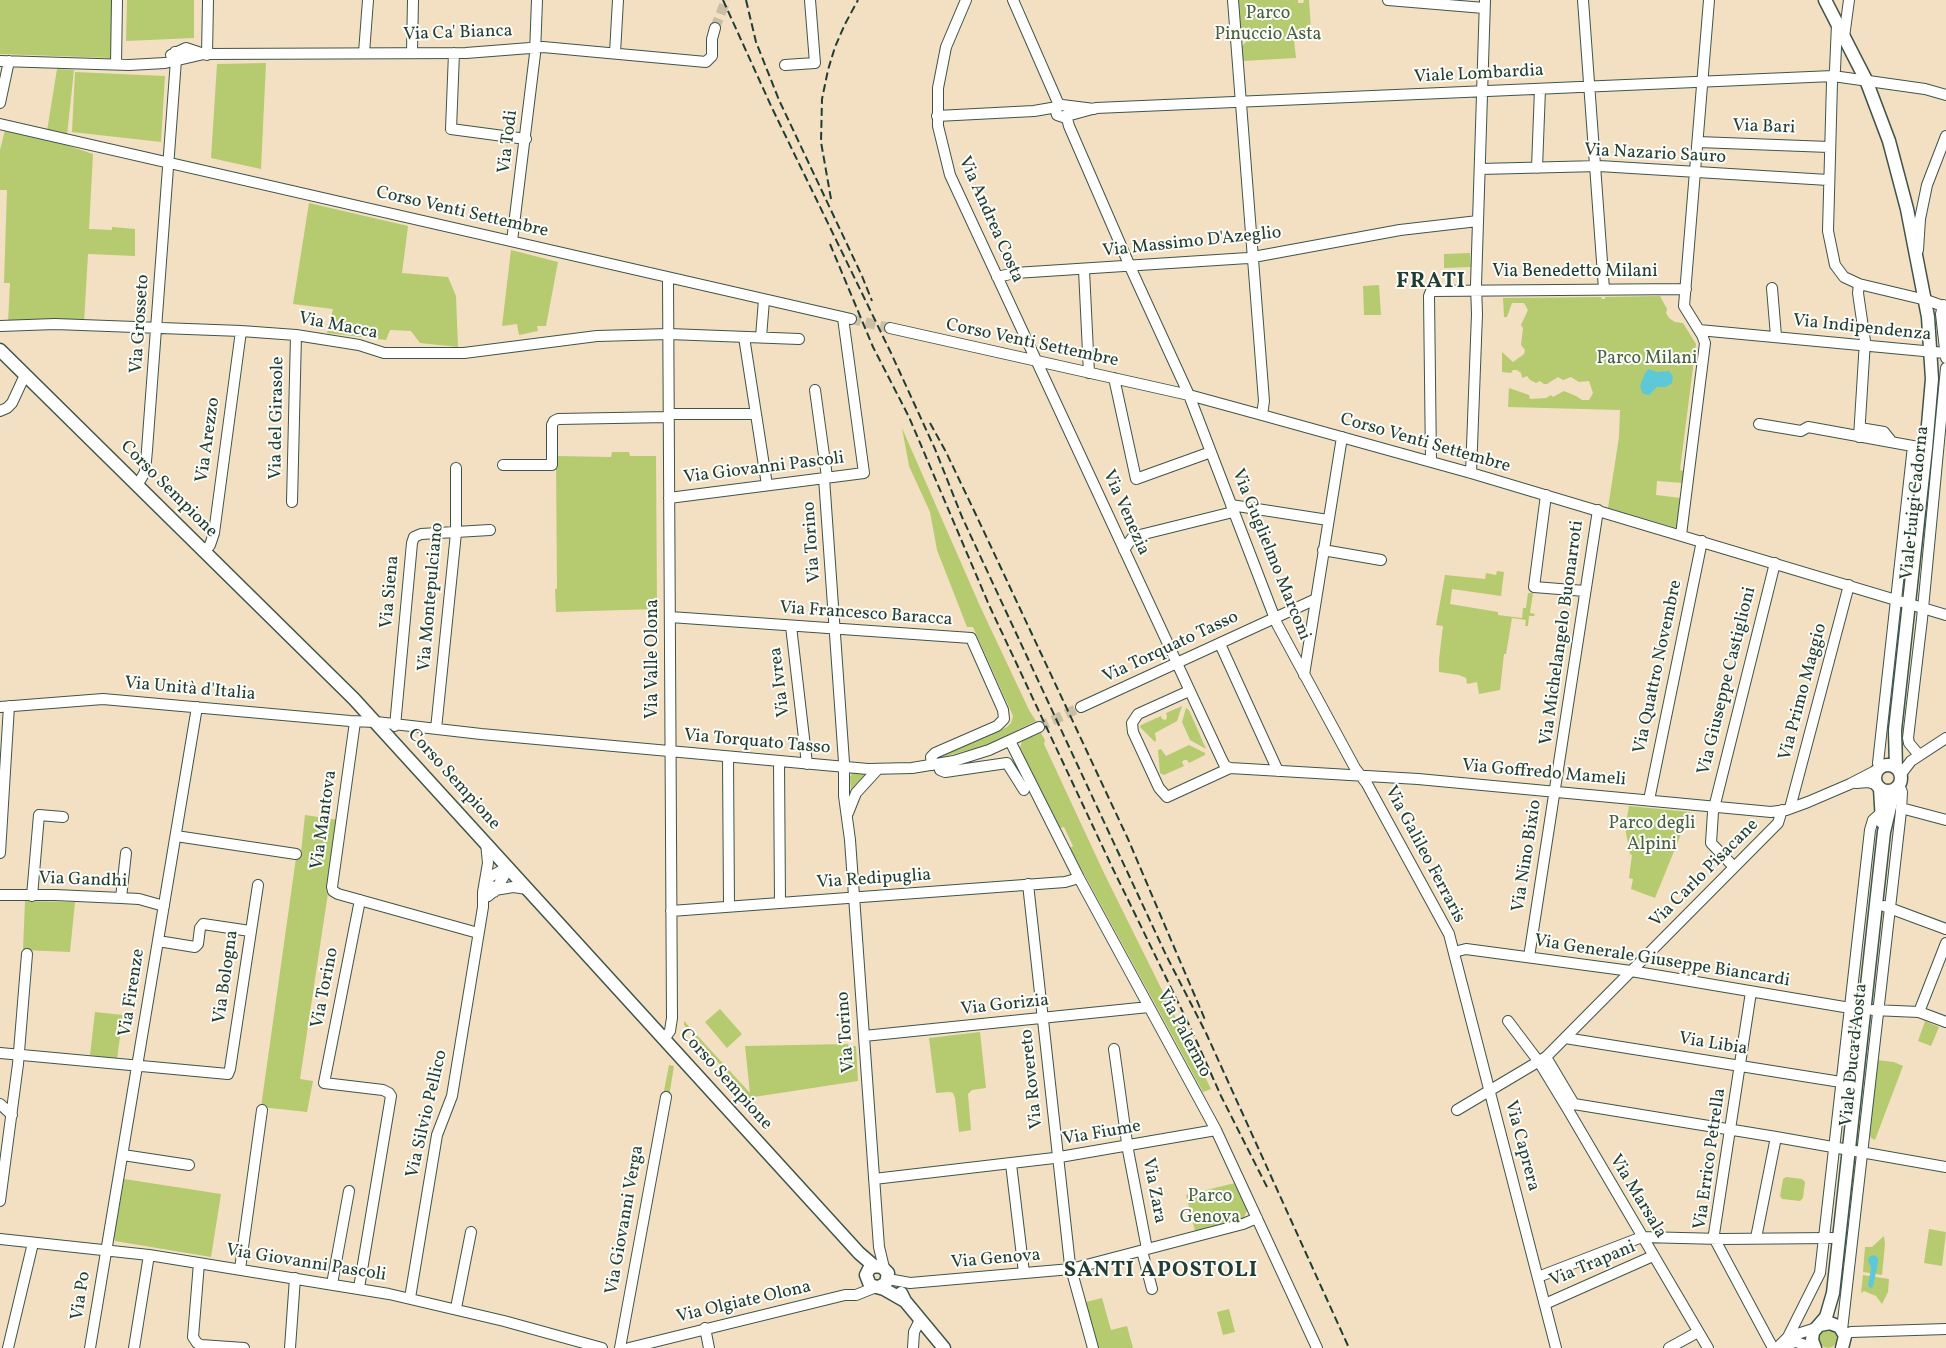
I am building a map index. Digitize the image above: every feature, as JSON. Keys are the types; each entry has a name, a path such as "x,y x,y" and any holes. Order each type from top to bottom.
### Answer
{"main road":[{"name":"Viale Luigi Cadorna","path":"1825,0 1866,80 1893,156 1918,256 1926,300 1937,401 1926,448 1909,604"},
{"name":"Corso Sempione","path":"0,350 138,484 376,722 859,1253 877,1276"},
{"name":"Viale Duca d'Aosta","path":"1818,1326 1826,1317 1833,1293 1909,604"},
{"name":"Viale Duca d'Aosta","path":"1884,832 1879,787 1875,778 1891,774"},
{"path":"1879,787 1888,791 1891,774"},
{"path":"877,1276 905,1301 944,1348"},
{"name":"Viale Duca d'Aosta","path":"1833,1293 1843,1338"},
{"path":"1814,1348 1812,1336 1818,1326 1830,1322 1843,1338"}],"street":[{"path":"116,64 117,0"},
{"path":"206,54 208,0"},
{"path":"364,52 368,0"},
{"path":"412,52 413,0"},
{"name":"Via Todi","path":"512,242 526,139 535,47 536,0"},
{"path":"615,53 618,0"},
{"path":"785,65 814,63 810,0"},
{"name":"Via Andrea Costa","path":"966,0 943,58 938,88 937,116 940,137 950,175 1036,362"},
{"name":"Via Guglielmo Marconi","path":"1013,0 1189,395 1274,618 1290,651 1360,775"},
{"path":"1233,0 1264,401 1262,415"},
{"path":"1388,0 1485,4 1471,473"},
{"path":"1583,0 1604,289"},
{"path":"1681,535 1705,343 1686,310 1686,289 1709,0"},
{"path":"1844,37 1849,0"},
{"path":"1838,23 1833,76 1828,180 1828,235 1834,261 1842,275 1859,284 1944,306 1941,314 1946,356"},
{"name":"Via Ca' Bianca","path":"4,61 116,64 164,63 176,56 206,54 454,53 535,47 705,62 709,61 712,56 712,39 715,28"},
{"path":"454,53 451,129 526,139"},
{"name":"Via Grosseto","path":"138,484 146,471 176,56"},
{"path":"0,104 4,61"},
{"name":"Viale Lombardia","path":"937,116 1833,76 1925,89 1946,95"},
{"path":"1537,168 1540,88"},
{"name":"Corso Venti Settembre","path":"0,124 847,319 864,473"},
{"path":"1918,256 1920,219 1927,184 1946,136"},
{"name":"Via Bari","path":"1698,142 1829,147"},
{"name":"Via Nazario Sauro","path":"1480,170 1595,166 1828,180"},
{"name":"Via Massimo D'Azeglio","path":"997,277 1012,274 1253,257 1400,230 1478,221"},
{"path":"1084,270 1089,373"},
{"name":"Via Valle Olona","path":"664,1039 669,1032 671,1022 672,911 668,278"},
{"path":"1859,284 1858,293 1864,345 1860,432"},
{"name":"Via Indipendenza","path":"1772,288 1776,336"},
{"name":"Via Benedetto Milani","path":"1431,462 1429,294 1431,291 1686,289"},
{"path":"761,337 764,300"},
{"name":"Via Macca","path":"0,326 55,324 240,331 296,335 359,345 384,353 464,353 589,336 669,334 799,338"},
{"name":"Corso Venti Settembre","path":"890,328 1189,395 1471,473 1946,615"},
{"name":"Via Indipendenza","path":"1699,330 1931,352 1946,356"},
{"name":"Via Arezzo","path":"204,550 210,545 214,534 240,331"},
{"name":"Via del Girasole","path":"292,502 296,335"},
{"path":"744,337 767,485"},
{"name":"Via Venezia","path":"1036,362 1189,691 1224,764 1230,768"},
{"name":"Viale Luigi Cadorna","path":"1923,609 1937,470 1943,449 1937,401 1946,368"},
{"path":"0,411 12,403 25,375"},
{"path":"1114,378 1136,479 1211,452"},
{"name":"Via Torino","path":"815,390 825,477 845,768 844,796 848,814 879,1247 877,1276"},
{"path":"503,465 552,465 552,425 558,419 756,414"},
{"path":"1759,424 1801,432 1808,428 1860,432 1892,442 1943,449"},
{"path":"1304,675 1342,437"},
{"name":"Viale Luigi Cadorna","path":"1896,600 1913,446"},
{"name":"Via Montepulciano","path":"436,729 456,533 456,468"},
{"path":"1924,468 1937,470 1946,477"},
{"name":"Via Giovanni Pascoli","path":"669,498 864,473"},
{"path":"1546,495 1534,587 1585,591"},
{"path":"1124,550 1134,537 1232,508 1328,520"},
{"name":"Via Michelangelo Buonarroti","path":"1555,791 1598,510"},
{"name":"Via Siena","path":"395,726 414,537 421,534 490,530"},
{"name":"Via Quattro Novembre","path":"1649,800 1702,541"},
{"path":"1323,550 1381,560"},
{"name":"Via Giuseppe Castiglioni","path":"1734,867 1711,843 1714,806 1774,563"},
{"name":"Via Primo Maggio","path":"1786,809 1849,585"},
{"name":"Via Torquato Tasso","path":"1081,708 1316,599"},
{"name":"Viale Duca d'Aosta","path":"1843,1338 1901,808 1902,792 1891,774 1878,763 1896,600"},
{"path":"1918,755 1909,743 1908,738 1923,609"},
{"name":"Via Francesco Baracca","path":"670,617 971,638 1003,710 1004,719 997,726 935,753 931,757 935,765"},
{"name":"Via Ivrea","path":"791,626 807,764"},
{"path":"1220,644 1278,771"},
{"path":"1290,651 1299,658 1306,658"},
{"path":"1189,691 1138,714 1132,723 1133,732 1159,788 1167,797 1230,768"},
{"name":"Via Unità d'Italia","path":"5,706 103,699 355,722 376,722"},
{"path":"0,853 5,706"},
{"name":"Via Firenze","path":"106,1249 197,708"},
{"name":"Via Mantova","path":"355,722 332,887 333,891 338,894 478,932"},
{"name":"Via Torquato Tasso","path":"376,722 395,726 671,752 845,768 878,769 935,765 984,752 1039,727"},
{"path":"1891,774 1906,766 1918,755 1946,738"},
{"name":"Via Palermo","path":"1010,741 1079,878 1216,1130 1317,1348"},
{"path":"728,757 729,906"},
{"path":"779,762 780,903"},
{"path":"935,765 945,772 1007,764 1024,790"},
{"name":"Via Goffredo Mameli","path":"1230,768 1360,775 1765,811 1786,809 1850,784 1891,774"},
{"name":"Via Torino","path":"848,814 856,794 878,769"},
{"name":"Via Galileo Ferraris","path":"1360,775 1367,784 1443,922 1454,952"},
{"name":"Via Goffredo Mameli","path":"1850,784 1865,782 1879,787"},
{"name":"Via Nino Bixio","path":"1529,957 1555,791"},
{"path":"1901,808 1946,820"},
{"name":"Via Carlo Pisacane","path":"1457,1110 1542,1060 1778,823 1786,809"},
{"name":"Viale Duca d'Aosta","path":"1779,1348 1788,1337 1820,1276 1836,1147 1870,830 1873,820 1881,813"},
{"path":"32,896 38,814 63,817"},
{"path":"176,836 296,854"},
{"name":"Via Silvio Pellico","path":"410,1298 435,1141 439,1125 452,1096 478,932 489,889 486,843"},
{"path":"120,898 126,853"},
{"path":"489,889 508,867"},
{"name":"Via Silvio Pellico","path":"489,889 508,867"},
{"name":"Via Redipuglia","path":"672,911 1065,882 1079,878"},
{"name":"Via Rovereto","path":"1028,884 1071,1269 1093,1348"},
{"name":"Via Bologna","path":"138,1066 228,1074 258,885"},
{"path":"489,889 513,887 528,889"},
{"name":"Via Gandhi","path":"0,895 56,895 139,899 164,906"},
{"name":"Via Torino","path":"359,1288 390,1096 384,1090 324,1083 360,900"},
{"path":"1876,905 1946,929"},
{"path":"158,940 195,947 198,944 201,926 204,924 250,931"},
{"path":"1918,1012 1946,943"},
{"name":"Via Generale Giuseppe Biancardi","path":"1454,952 1466,949 1631,971 1864,1010 1878,1009 1918,1012 1946,1022"},
{"name":"Via Caprera","path":"1454,952 1556,1348"},
{"path":"0,1201 2,1174 12,1116 27,954"},
{"name":"Via Errico Petrella","path":"1751,992 1714,1238 1773,1348"},
{"name":"Via Gorizia","path":"864,1036 1149,1007"},
{"path":"1508,1021 1542,1060"},
{"name":"Via Libia","path":"1564,1038 1856,1083"},
{"name":"Via Zara","path":"1114,1049 1152,1288"},
{"path":"0,1053 138,1066"},
{"name":"Via Marsala","path":"1542,1060 1571,1106 1642,1237 1708,1348"},
{"name":"Via Giovanni Verga","path":"620,1348 666,1098"},
{"path":"0,1104 12,1116"},
{"path":"1571,1106 1776,1137 1946,1167"},
{"path":"1854,1108 1867,1109"},
{"path":"240,1269 262,1110"},
{"name":"Via Fiume","path":"874,1179 1059,1158 1216,1130"},
{"path":"1756,1238 1776,1137"},
{"path":"122,1155 189,1165"},
{"path":"1011,1164 1024,1273"},
{"path":"332,1284 349,1191"},
{"name":"Via Genova","path":"877,1276 910,1283 1071,1269 1243,1224 1257,1218"},
{"path":"456,1308 471,1232"},
{"path":"1538,1277 1642,1237 1839,1238"},
{"name":"Via Giovanni Pascoli","path":"0,1239 106,1249 359,1288 456,1308 602,1348"},
{"path":"0,1346 9,1348 34,1243"},
{"name":"Via Po","path":"90,1348 106,1249"},
{"path":"134,1348 149,1255"},
{"name":"Via Trapani","path":"1545,1304 1654,1256"},
{"path":"200,1263 193,1337 196,1344 244,1348"},
{"name":"Via Olgiate Olona","path":"845,1295 877,1276"},
{"name":"Via Olgiate Olona","path":"629,1348 845,1295 856,1295 877,1276"},
{"path":"290,1348 295,1278"},
{"path":"905,1301 904,1291 910,1283"},
{"path":"913,1348 914,1332 920,1320"},
{"path":"1788,1337 1818,1326"},
{"path":"705,1328 709,1348"},
{"path":"1843,1338 1851,1332 1946,1329"},
{"path":"1669,1348 1698,1332"},
{"path":"1779,1348 1796,1342 1814,1348"}],"green space":[{"path":"0,0 111,0 111,58 0,54"},
{"path":"127,0 194,0 194,38 126,41"},
{"name":"Parco Pinuccio Asta","path":"1238,0 1298,0 1298,3 1303,3 1304,0 1309,0 1311,29 1293,30 1296,58 1243,61 1242,46 1246,42 1246,38 1241,35"},
{"path":"266,63 261,169 211,158 217,64"},
{"path":"57,69 74,70 66,145 93,154 89,229 112,230 112,227 135,229 135,256 88,254 84,323 8,323 10,283 4,283 7,190 0,190 0,150 7,122 47,131"},
{"path":"75,72 165,76 161,142 72,132"},
{"path":"309,203 408,226 402,273 448,277 456,296 458,347 420,343 411,331 390,330 386,340 327,333 333,309 293,304"},
{"path":"511,250 558,262 546,326 537,326 538,331 519,335 517,324 502,326"},
{"path":"1470,253 1471,267 1444,268 1444,254"},
{"path":"1379,285 1381,315 1364,315 1363,286"},
{"name":"Parco Milani","path":"1660,296 1667,309 1666,313 1669,318 1675,322 1683,323 1696,344 1680,470 1684,471 1683,483 1657,481 1656,495 1681,498 1677,528 1608,508 1619,437 1620,410 1508,407 1509,388 1529,395 1530,399 1546,398 1551,395 1553,397 1564,391 1582,400 1589,400 1593,393 1589,381 1579,382 1571,377 1563,380 1558,377 1544,384 1540,381 1536,383 1527,376 1522,378 1521,373 1517,370 1513,370 1511,373 1502,372 1502,352 1513,362 1524,354 1525,350 1521,345 1523,328 1521,325 1528,310 1524,303 1512,303 1507,317 1504,317 1503,298 1601,297 1605,299 1605,297"},
{"path":"902,428 980,606 1036,721 987,745 939,758 1007,727 1011,723 1013,716 973,627 967,627 937,550 930,512 909,466"},
{"path":"612,452 629,452 630,456 656,456 657,609 556,612 556,456 611,457"},
{"path":"1497,571 1504,572 1501,596 1452,589 1450,604 1498,612 1498,615 1522,618 1523,608 1526,608 1528,593 1533,593 1530,613 1535,614 1534,616 1529,616 1528,626 1525,626 1526,620 1512,618 1506,654 1504,654 1500,690 1479,694 1477,682 1467,684 1466,678 1459,675 1439,672 1443,626 1436,625 1445,575 1485,579 1486,573 1496,575"},
{"path":"1182,706 1177,721 1155,733 1155,742 1140,727 1161,716 1162,719 1166,720 1166,713"},
{"path":"1186,708 1189,710 1206,749 1190,740 1182,722"},
{"path":"1041,733 1045,740 1044,744 1103,871 1211,1089 1203,1092 1070,848 1073,846 1064,827 1060,828 1020,748 1022,741"},
{"path":"1189,745 1205,753 1205,755 1189,763 1187,760 1184,760 1182,762 1184,766 1164,775 1160,773 1158,750 1161,749 1166,756"},
{"path":"853,772 867,774 851,791 850,777"},
{"name":"Parco degli Alpini","path":"1629,806 1690,812 1655,898 1631,889 1633,879 1629,878 1632,855 1630,854 1625,828"},
{"path":"305,815 339,820 300,1079 313,1081 307,1112 261,1107 296,858 301,852"},
{"path":"25,901 75,902 70,952 23,950"},
{"path":"720,1009 742,1034 727,1048 705,1022"},
{"path":"95,1012 123,1015 117,1059 90,1055"},
{"path":"684,1021 750,1093 745,1046 848,1044 849,1047 856,1046 858,1081 734,1101 732,1100 745,1092 684,1025"},
{"path":"1925,1021 1939,1027 1931,1046 1918,1041"},
{"path":"980,1032 986,1088 972,1090 968,1094 971,1130 959,1132 953,1093 936,1093 929,1038"},
{"path":"1876,1060 1894,1062 1903,1066 1875,1140 1871,1138 1869,1133"},
{"path":"669,1065 674,1066 669,1097 663,1096"},
{"path":"1786,1177 1802,1179 1805,1182 1803,1198 1800,1201 1782,1199 1780,1196 1783,1179"},
{"path":"124,1179 221,1194 211,1257 115,1241"},
{"name":"Parco Genova","path":"1235,1183 1247,1210 1244,1218 1195,1231 1186,1195"},
{"path":"1929,1229 1946,1232 1942,1266 1924,1263"},
{"path":"1884,1236 1882,1275 1863,1272 1865,1247 1872,1247"},
{"path":"1863,1275 1889,1279 1888,1292 1882,1304 1876,1296 1864,1291 1861,1293"},
{"path":"1102,1298 1111,1330 1127,1326 1133,1348 1098,1348 1086,1302"},
{"path":"1229,1309 1235,1332 1223,1335 1217,1312"},
{"path":"1824,1330 1832,1330 1837,1335 1835,1346 1824,1348 1819,1343 1819,1335"}],"water":[{"path":"1649,369 1657,372 1669,371 1673,376 1672,383 1666,387 1657,387 1649,395 1643,394 1640,386 1645,373"},
{"path":"1874,1255 1878,1258 1878,1262 1873,1287 1871,1288 1868,1286 1871,1268 1868,1260 1870,1256"}],"tunnel":[{"path":"715,28 726,0"},
{"path":"851,319 890,328"},
{"path":"1039,727 1081,707"}],"railway":[{"path":"723,0 772,108 891,353 935,449 962,517 1166,955 1206,1033 1349,1348"},
{"path":"746,0 756,42 779,100 872,301"},
{"path":"831,199 821,142 822,99 835,47 858,0"},
{"path":"830,244 873,347 909,417 989,605 1113,869 1192,1031 1221,1096 1267,1187"},
{"path":"930,423 978,519 1128,839 1206,1022"}],"district":[{"name":"FRATI","path":"1431,283"},
{"name":"SANTI APOSTOLI","path":"1161,1272"}]}
